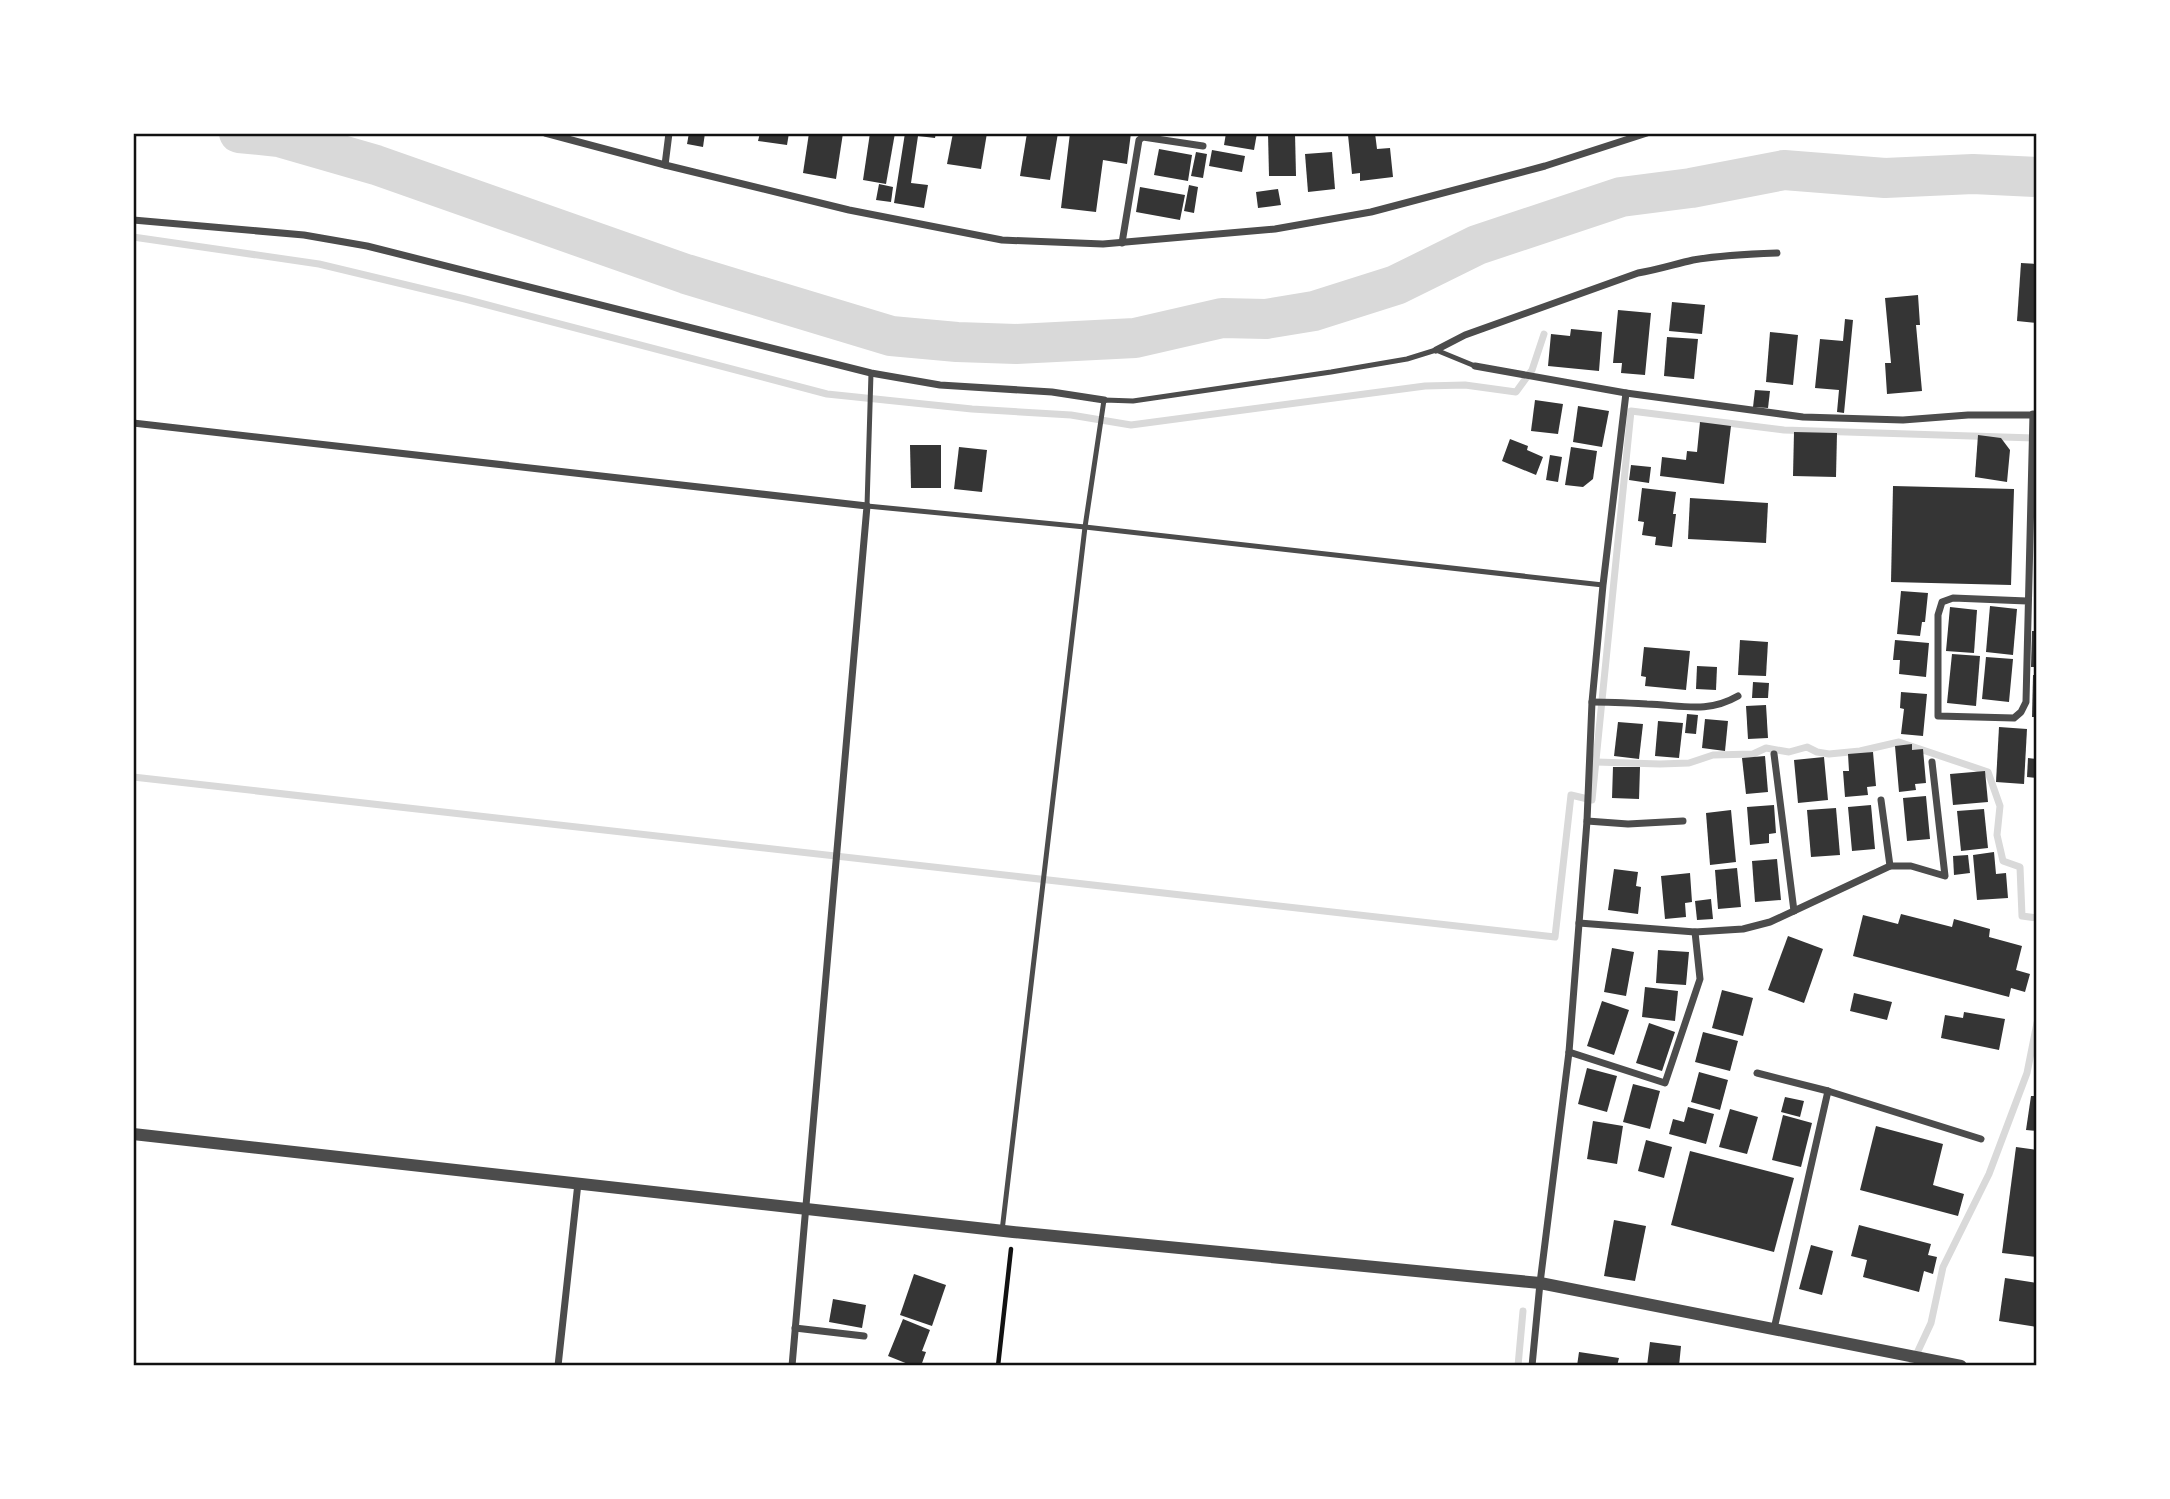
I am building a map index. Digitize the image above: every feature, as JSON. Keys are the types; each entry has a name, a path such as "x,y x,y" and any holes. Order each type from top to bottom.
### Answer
{"street":[{"path":"545,133 849,210 1002,240 1102,244 1275,229 1371,212 1545,166 1647,133"},
{"path":"665,165 669,133"},
{"path":"1122,243 1139,140 1143,137 1203,146"},
{"path":"133,220 304,235 367,246 871,373 940,385 1052,392 1104,400"},
{"path":"1436,350 1465,335 1638,273 1692,260 1777,253"},
{"path":"1475,366 1626,393 1803,417 1903,421 1968,415 2035,414 2027,601 2026,702 2014,718 1938,716 1938,615 1942,602 1953,598 2027,601"},
{"path":"1532,1366 1569,1052 1587,821 1592,702 1626,393"},
{"path":"133,424 867,506 792,1366"},
{"path":"1592,702 1691,708 1713,707 1738,696"},
{"path":"1774,754 1794,911"},
{"path":"1579,923 1695,932 1743,929 1770,922 1890,866 1911,866 1945,876 1932,762"},
{"path":"1881,800 1890,866"},
{"path":"1587,821 1628,824 1683,821"},
{"path":"1569,1052 1665,1083 1700,979 1695,932"},
{"path":"1757,1073 1828,1091 1981,1139"},
{"path":"1774,1330 1828,1091"},
{"path":"133,1134 1008,1231 1540,1283 1961,1366"},
{"path":"558,1366 578,1182"},
{"path":"795,1328 864,1336"}],"lane":[{"path":"1008,1231 1085,527 1104,400 1133,401 1331,372 1407,359 1436,350 1475,366"},
{"path":"871,373 867,506 1085,527 1603,585"}],"path":[{"path":"998,1366 1008,1231"}],"building":[{"path":"689,133 705,133 703,147 687,144"},
{"path":"760,133 789,133 787,145 758,141"},
{"path":"809,133 843,133 836,179 803,173"},
{"path":"870,133 895,133 886,184 863,180"},
{"path":"905,133 936,133 935,138 918,136 911,183 928,185 924,208 894,203"},
{"path":"953,133 987,133 981,169 947,164"},
{"path":"1027,133 1058,133 1050,180 1020,176"},
{"path":"1070,133 1131,133 1127,164 1103,160 1096,212 1061,208"},
{"path":"1226,133 1257,133 1254,150 1224,145"},
{"path":"1268,133 1295,133 1296,176 1269,176"},
{"path":"1375,133 1377,149 1390,148 1393,177 1360,181 1360,173 1352,174 1348,135"},
{"path":"1159,149 1192,155 1188,181 1154,175"},
{"path":"1212,150 1245,156 1242,172 1209,166"},
{"path":"1196,152 1207,154 1203,178 1191,176"},
{"path":"1332,152 1335,189 1308,192 1305,154"},
{"path":"879,184 893,187 891,202 876,200"},
{"path":"1189,185 1198,187 1194,213 1184,211"},
{"path":"1140,187 1185,195 1180,220 1136,212"},
{"path":"1278,189 1281,205 1258,208 1256,192"},
{"path":"2021,263 2037,264 2037,323 2017,321"},
{"path":"1918,295 1920,325 1916,325 1922,391 1887,394 1885,363 1891,363 1885,298"},
{"path":"1672,302 1705,305 1702,334 1669,331"},
{"path":"1618,310 1651,313 1645,375 1621,373 1622,363 1613,363"},
{"path":"1845,319 1853,320 1844,413 1837,412 1839,390 1815,388 1820,339 1843,341"},
{"path":"1571,329 1602,332 1599,371 1548,366 1551,334 1570,336"},
{"path":"1770,332 1798,335 1793,385 1766,382"},
{"path":"1667,337 1698,339 1694,379 1664,376"},
{"path":"1755,390 1770,391 1768,408 1753,407"},
{"path":"1535,400 1563,404 1558,434 1531,431"},
{"path":"1578,406 1609,411 1602,447 1573,442"},
{"path":"1700,422 1731,426 1724,484 1660,476 1662,457 1686,460 1687,451 1697,452"},
{"path":"1794,432 1837,433 1836,477 1793,476"},
{"path":"1978,435 2001,438 2010,450 2007,482 1975,477"},
{"path":"1510,439 1528,446 1527,450 1543,457 1536,475 1502,461"},
{"path":"910,445 941,445 941,488 911,488"},
{"path":"959,447 987,450 982,492 954,489"},
{"path":"1571,447 1597,451 1593,479 1583,487 1565,485"},
{"path":"1550,455 1562,457 1558,482 1546,480"},
{"path":"1631,465 1651,467 1649,483 1629,480"},
{"path":"1893,486 2014,489 2011,585 1891,582"},
{"path":"1642,488 1676,492 1672,547 1655,545 1656,537 1642,535 1644,522 1638,521"},
{"path":"1690,498 1768,503 1766,543 1688,539"},
{"path":"1901,591 1928,593 1925,622 1922,622 1920,636 1897,634"},
{"path":"1990,606 2017,609 2013,655 1986,652"},
{"path":"1950,607 1977,610 1974,653 1946,651"},
{"path":"2032,631 2037,631 2037,667 2031,667"},
{"path":"1740,640 1768,642 1766,676 1738,675"},
{"path":"1895,640 1929,643 1926,677 1899,674 1900,660 1893,660"},
{"path":"1644,647 1690,651 1686,690 1645,686 1646,677 1641,676"},
{"path":"1952,654 1980,656 1976,706 1947,703"},
{"path":"1986,657 2013,659 2009,702 1982,699"},
{"path":"1697,666 1717,667 1716,690 1696,689"},
{"path":"2033,675 2037,675 2037,717 2032,717"},
{"path":"1753,682 1769,683 1768,698 1752,698"},
{"path":"1901,692 1927,694 1923,736 1901,734 1904,709 1900,708"},
{"path":"1766,705 1768,738 1748,739 1746,706"},
{"path":"1687,714 1698,715 1696,734 1685,733"},
{"path":"1705,719 1728,721 1725,751 1702,748"},
{"path":"1658,721 1683,723 1679,758 1655,756"},
{"path":"1618,722 1643,724 1639,759 1614,756"},
{"path":"1999,727 2027,729 2024,784 1996,782"},
{"path":"1912,744 1912,750 1923,749 1926,783 1915,784 1916,790 1899,792 1895,746"},
{"path":"1873,752 1876,786 1867,787 1868,795 1845,797 1843,771 1849,771 1848,754"},
{"path":"1765,756 1768,792 1746,794 1742,758"},
{"path":"1824,757 1828,800 1798,803 1794,760"},
{"path":"2028,758 2037,759 2037,778 2027,777"},
{"path":"1613,767 1640,767 1639,799 1612,798"},
{"path":"1985,771 1988,802 1953,805 1950,774"},
{"path":"1926,796 1930,839 1907,841 1903,798"},
{"path":"1774,805 1776,833 1769,834 1769,843 1750,845 1747,807"},
{"path":"1871,805 1875,849 1852,851 1848,807"},
{"path":"1836,808 1840,855 1811,857 1807,810"},
{"path":"1984,809 1988,848 1961,851 1957,811"},
{"path":"1731,810 1736,862 1710,865 1706,813"},
{"path":"1994,852 1996,874 2006,873 2008,898 1977,900 1973,855"},
{"path":"1968,855 1970,873 1954,875 1953,856"},
{"path":"1777,859 1781,900 1755,902 1752,861"},
{"path":"1737,868 1741,907 1718,909 1715,870"},
{"path":"1614,869 1638,872 1636,886 1641,887 1638,914 1608,910"},
{"path":"1690,873 1692,902 1685,903 1686,917 1665,919 1661,876"},
{"path":"1711,899 1713,919 1697,920 1695,901"},
{"path":"1901,914 1952,927 1954,919 1990,929 1989,937 2022,946 2016,970 2030,974 2025,992 2011,988 2009,997 1853,956 1863,915 1898,924"},
{"path":"1788,936 1823,949 1804,1003 1768,990"},
{"path":"1612,948 1634,952 1626,996 1604,992"},
{"path":"1658,950 1689,952 1686,985 1656,983"},
{"path":"1645,987 1678,991 1675,1021 1642,1017"},
{"path":"1722,990 1753,998 1743,1036 1712,1028"},
{"path":"1854,993 1892,1002 1887,1020 1850,1011"},
{"path":"1602,1001 1629,1010 1614,1055 1587,1046"},
{"path":"1964,1012 2005,1019 1999,1050 1941,1038 1945,1015 1963,1018"},
{"path":"1649,1023 1675,1032 1662,1071 1636,1063"},
{"path":"1703,1032 1738,1041 1730,1071 1695,1062"},
{"path":"1587,1068 1617,1076 1607,1112 1578,1104"},
{"path":"1699,1072 1728,1080 1720,1110 1691,1102"},
{"path":"1633,1084 1660,1091 1650,1129 1623,1122"},
{"path":"2031,1096 2037,1096 2037,1131 2026,1130"},
{"path":"1785,1097 1804,1101 1800,1117 1781,1112"},
{"path":"1688,1107 1714,1114 1706,1144 1669,1134 1673,1119 1684,1122"},
{"path":"1730,1109 1758,1117 1747,1154 1719,1147"},
{"path":"1783,1115 1812,1123 1801,1167 1772,1160"},
{"path":"1593,1121 1623,1126 1617,1164 1587,1159"},
{"path":"1876,1126 1943,1144 1933,1185 1964,1194 1958,1216 1860,1190"},
{"path":"1646,1140 1672,1147 1664,1178 1638,1171"},
{"path":"2016,1147 2037,1150 2037,1257 2002,1253"},
{"path":"1690,1151 1794,1178 1774,1252 1671,1225"},
{"path":"1614,1220 1646,1226 1635,1281 1604,1276"},
{"path":"1859,1225 1931,1244 1928,1255 1937,1257 1933,1274 1924,1271 1919,1292 1863,1277 1867,1260 1851,1256"},
{"path":"1811,1245 1833,1251 1822,1295 1799,1289"},
{"path":"914,1274 946,1285 932,1326 900,1315"},
{"path":"2005,1278 2037,1283 2037,1327 1999,1321"},
{"path":"833,1299 866,1305 862,1328 829,1322"},
{"path":"903,1319 930,1330 922,1351 926,1352 921,1366 913,1366 888,1356"},
{"path":"1650,1342 1681,1346 1679,1366 1647,1366"},
{"path":"1579,1352 1619,1358 1617,1366 1577,1366"}],"waterway":[{"path":"239,133 279,137 376,165 686,274 891,336 1016,344 1135,338 1222,318 1266,319 1314,311 1396,285 1477,245 1621,197 1691,188 1784,170 1885,178 1973,174 2037,177"},
{"path":"133,237 319,264 465,299 827,394 972,409 1071,415 1131,425 1425,386 1465,385 1516,392 1532,370 1544,334"},
{"path":"133,777 1555,937 1571,795 1592,800 1631,411 1784,430 2037,438"},
{"path":"1596,762 1689,763 1713,755 1753,754 1766,748 1789,752 1807,747 1829,754 1860,751 1899,742 1988,772 2000,806 1997,835 2003,861 2020,867 2022,916 2037,918"},
{"path":"1911,1366 1931,1323 1943,1267 1989,1174 2027,1073 2037,1023"},
{"path":"1518,1366 1523,1311"}]}
